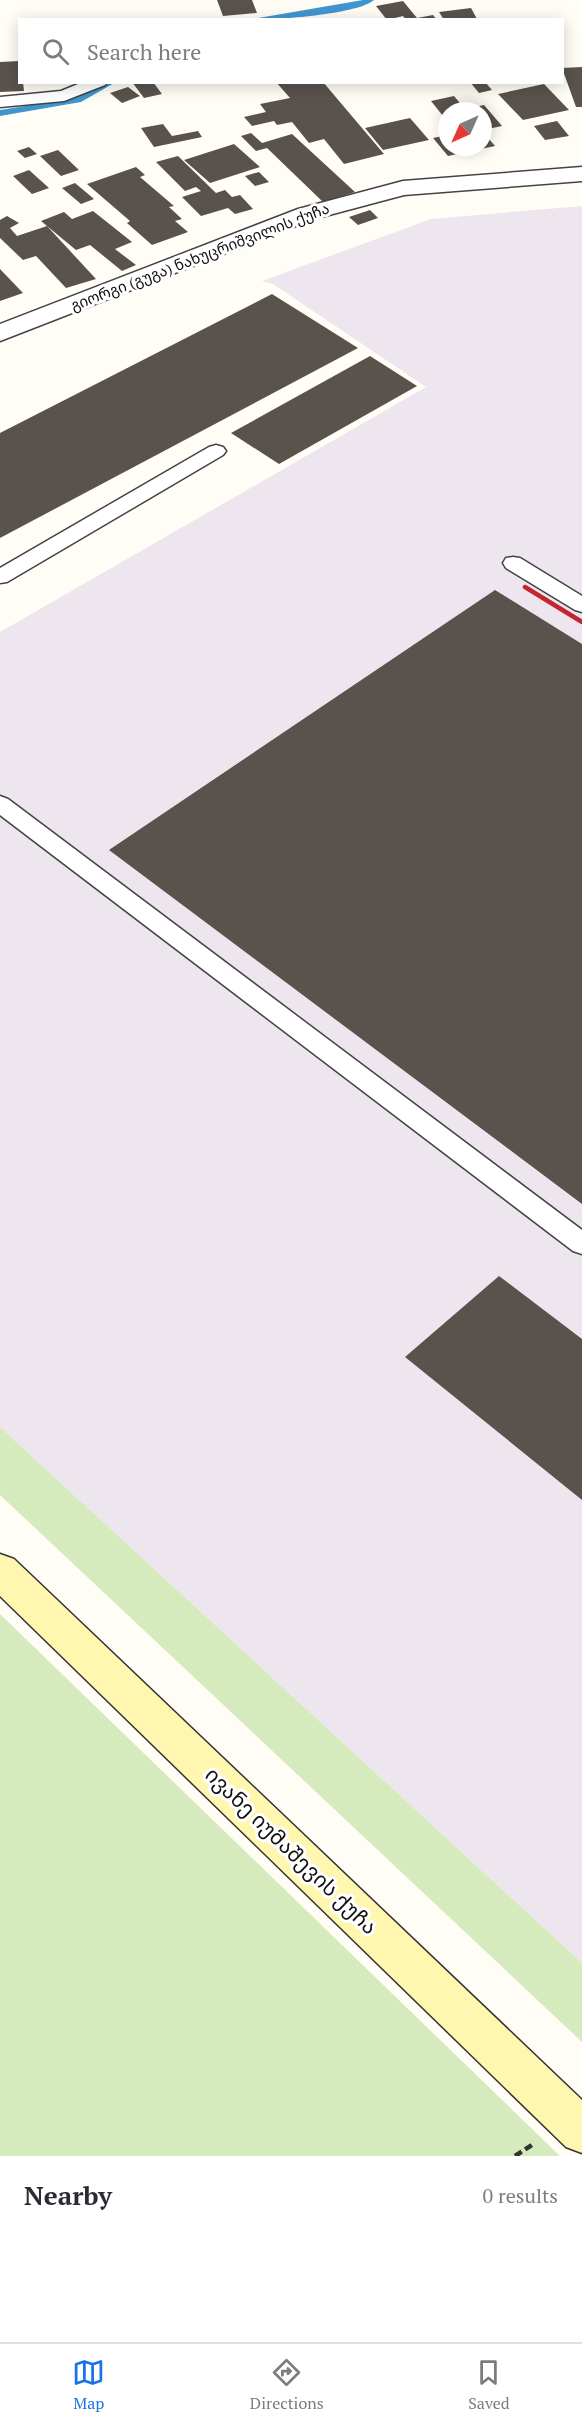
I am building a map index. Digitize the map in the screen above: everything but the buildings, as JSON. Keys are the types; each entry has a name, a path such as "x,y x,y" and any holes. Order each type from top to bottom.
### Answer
{"street":[{"name":"გიორგი (გუგა) ნახუცრიშვილის ქუჩა","path":"0,333 306,214 403,188 582,174"},
{"name":"ივანე იუმაშევის ქუჩა","path":"0,1571 582,2131"}],"lane":[{"path":"0,102 64,96 94,84"},
{"path":"0,577 216,451"},
{"path":"513,563 582,604"},
{"path":"0,804 582,1244"}],"shaded area":[{"path":"582,206 582,1963 0,1427 0,632 426,387 273,284 262,281 431,219"}],"green space":[{"path":"0,1427 582,1963 582,2042 0,1495"},
{"path":"0,1614 560,2156 0,2156"}],"waterway":[{"path":"265,18 359,5 370,0"},
{"path":"0,113 78,100 108,84"}],"railway":[{"path":"525,587 582,622"}]}
